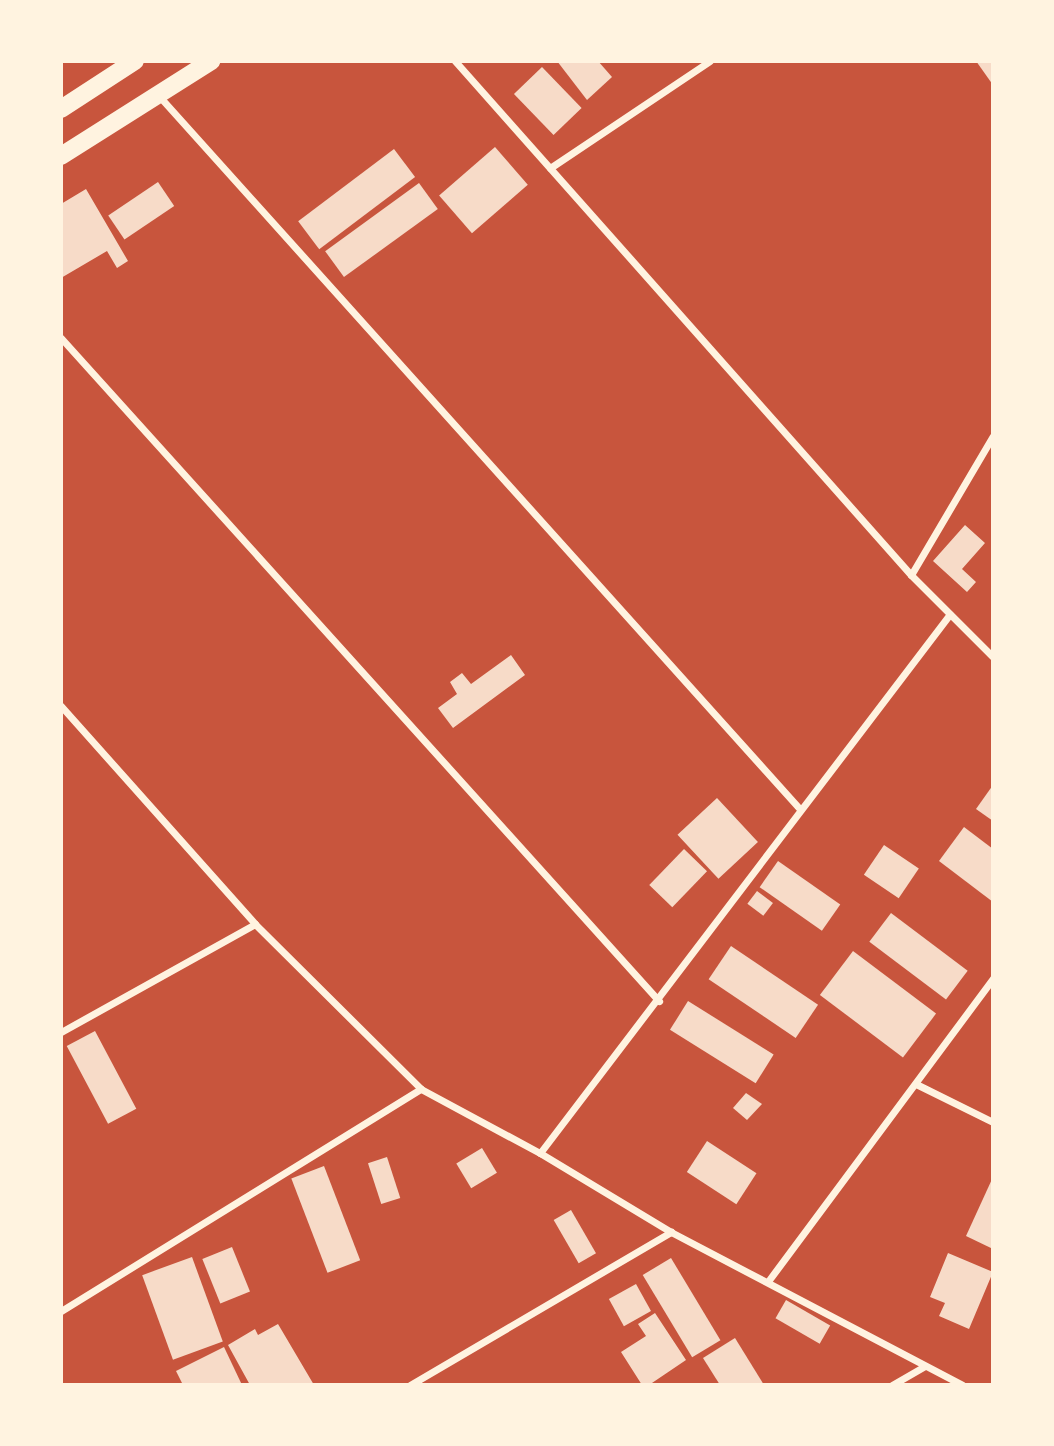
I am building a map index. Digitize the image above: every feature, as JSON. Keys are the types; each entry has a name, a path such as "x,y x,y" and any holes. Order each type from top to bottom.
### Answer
{"main road":[{"path":"61,109 135,61"},
{"path":"61,156 211,61"}],"street":[{"path":"455,61 911,575 993,657"},
{"path":"550,168 710,61"},
{"path":"159,96 799,808"},
{"path":"61,338 659,1001"},
{"path":"911,575 993,436"},
{"path":"540,1153 659,1001 799,808 950,614"},
{"path":"61,706 255,924 421,1089 540,1153 671,1232 769,1280 962,1385"},
{"path":"61,1032 255,924"},
{"path":"769,1280 993,978"},
{"path":"916,1084 993,1122"},
{"path":"61,1311 421,1089"},
{"path":"410,1385 671,1232"},
{"path":"892,1385 925,1367"}],"building":[{"path":"557,61 598,61 612,77 587,100"},
{"path":"976,61 993,61 993,85"},
{"path":"542,67 582,108 554,135 514,94"},
{"path":"495,147 528,185 472,233 439,196"},
{"path":"394,149 415,177 319,249 298,221"},
{"path":"158,182 174,206 124,240 108,216"},
{"path":"419,183 438,209 344,277 325,251"},
{"path":"86,189 128,261 117,268 107,251 61,278 61,204"},
{"path":"965,525 985,543 962,569 976,582 967,592 933,561"},
{"path":"511,655 525,675 453,728 438,708 457,694 450,682 462,673 471,684"},
{"path":"993,785 993,821 976,809"},
{"path":"717,798 758,842 718,879 678,835"},
{"path":"964,827 993,849 993,902 939,861"},
{"path":"884,845 919,868 899,898 864,875"},
{"path":"684,849 707,871 672,907 649,885"},
{"path":"778,861 840,905 822,931 760,887"},
{"path":"757,891 773,903 763,916 747,904"},
{"path":"891,913 968,971 946,1000 869,942"},
{"path":"731,946 818,1005 796,1038 709,979"},
{"path":"853,951 936,1014 903,1058 820,995"},
{"path":"688,1001 774,1055 756,1083 670,1030"},
{"path":"95,1031 136,1109 108,1124 67,1046"},
{"path":"746,1093 762,1104 747,1120 733,1108"},
{"path":"707,1141 756,1173 736,1204 687,1172"},
{"path":"482,1148 497,1173 471,1188 456,1163"},
{"path":"387,1157 400,1198 381,1204 368,1163"},
{"path":"324,1166 360,1260 328,1273 291,1179"},
{"path":"993,1177 993,1249 966,1236"},
{"path":"571,1210 596,1253 579,1263 554,1220"},
{"path":"232,1247 250,1292 220,1303 202,1259"},
{"path":"948,1253 993,1272 969,1329 939,1316 945,1303 930,1297"},
{"path":"192,1257 223,1342 173,1360 142,1275"},
{"path":"671,1258 720,1340 692,1357 643,1275"},
{"path":"636,1284 651,1311 624,1326 609,1299"},
{"path":"786,1300 830,1326 820,1344 776,1318"},
{"path":"655,1313 686,1360 649,1385 642,1385 621,1352 646,1336 638,1324"},
{"path":"278,1324 314,1385 250,1385 228,1345 255,1329 258,1335"},
{"path":"735,1338 764,1385 720,1385 703,1358"},
{"path":"224,1347 242,1385 183,1385 176,1371"}]}
